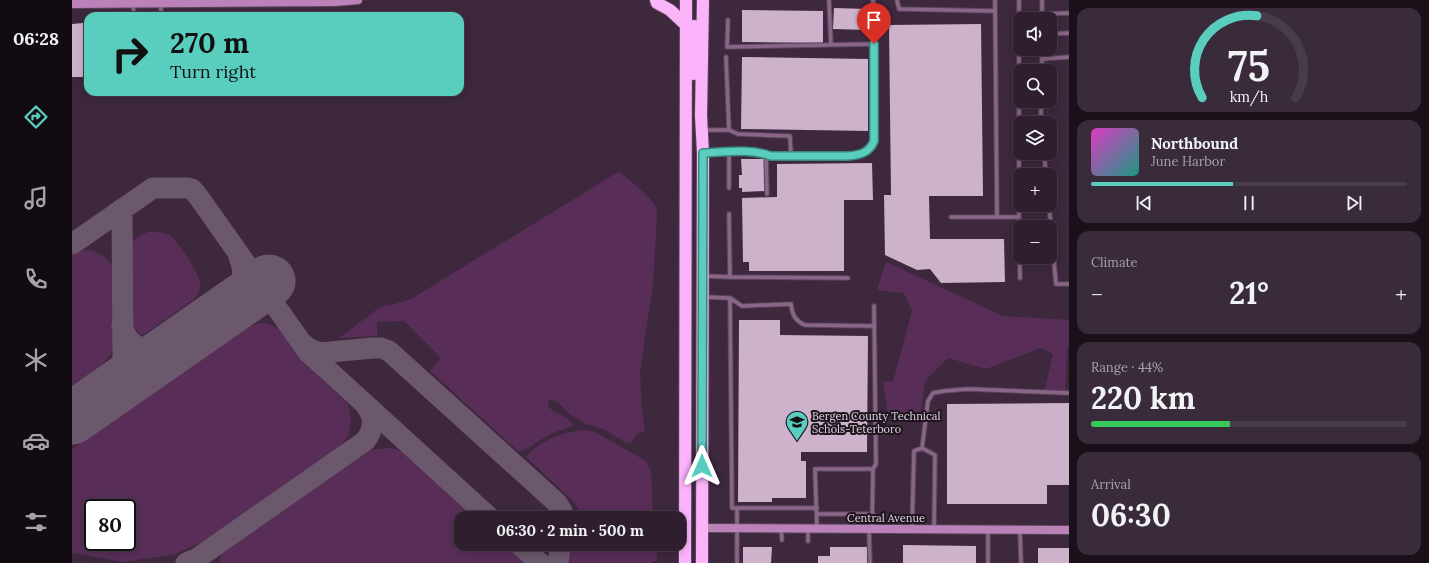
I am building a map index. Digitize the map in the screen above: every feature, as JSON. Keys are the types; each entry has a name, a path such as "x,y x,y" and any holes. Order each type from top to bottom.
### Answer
{"highway":[{"path":"656,0 657,3 670,10 686,25"},
{"path":"685,563 686,0"},
{"path":"690,0 694,13 694,89 701,116"},
{"path":"702,563 703,153 701,116 703,0"}],"street":[{"path":"72,4 358,0"},
{"name":"Central Avenue","path":"702,528 1069,530"}],"lane":[{"path":"829,0 831,45"},
{"path":"703,153 762,153 771,156 848,156 866,152 872,146 874,141 874,0"},
{"path":"897,0 899,10 995,11"},
{"path":"995,0 997,216"},
{"path":"1019,0 1018,217 1020,278"},
{"path":"1042,0 1042,12"},
{"path":"161,3 161,12"},
{"path":"133,4 134,12"},
{"path":"1057,13 1069,13"},
{"path":"728,20 727,47 874,44"},
{"path":"1057,34 1069,33"},
{"path":"1042,64 1042,59 1069,57"},
{"path":"726,58 729,130"},
{"path":"702,130 729,130 738,134 790,136 791,156"},
{"path":"729,152 729,188"},
{"path":"766,154 767,194"},
{"path":"1050,212 1056,284 1069,284"},
{"path":"729,214 730,277"},
{"path":"951,217 1018,217"},
{"path":"703,276 848,278"},
{"path":"703,297 730,298 742,306 791,304 794,317 799,323 805,325 874,326"},
{"path":"730,298 732,508 817,508"},
{"path":"870,563 873,469 876,464 874,306"},
{"path":"922,448 928,401 933,394 944,390 968,388 1069,393"},
{"path":"912,529 914,451 922,448 935,455 934,529"},
{"path":"817,529 815,469 873,469"},
{"path":"737,563 738,508"},
{"path":"817,514 872,514"},
{"path":"781,529 782,540"},
{"path":"808,529 808,541"},
{"path":"988,529 988,563"},
{"path":"1020,530 1021,563"}],"shaded area":[{"path":"618,172 633,183 649,198 656,207 657,212 653,284 640,372 645,432 637,434 632,442 627,443 603,429 586,424 571,415 557,402 551,400 548,401 551,409 567,418 574,426 555,432 528,448 518,451 430,371 441,358 404,321 377,322 377,336 339,338 380,307 411,299"},
{"path":"148,232 163,233 174,239 196,271 200,283 200,289 193,300 143,335 139,333 133,325 132,242"},
{"path":"85,250 102,255 108,260 113,268 115,342 113,349 104,362 72,385 72,255"},
{"path":"886,262 1003,316 1069,320 1069,348 1067,348 1065,396 1044,393 1053,354 1041,348 986,369 948,358 925,381 920,415 888,415 883,382 893,382 912,311 904,293 877,290"},
{"path":"260,323 268,323 277,328 283,334 293,349 308,366 348,404 351,419 349,435 338,448 202,542 175,554 124,562 72,553 72,449 248,327"},
{"path":"586,430 595,432 646,461 651,472 653,511 578,511 574,502 526,457 539,445 546,441 569,433"},
{"path":"387,448 396,449 404,453 468,511 454,511 454,551 512,551 525,563 219,563 222,554 371,450"},
{"path":"571,551 656,551 657,561 652,561 652,563 569,563"}],"building":[{"path":"834,8 867,9 867,30 833,29"},
{"path":"742,10 823,11 823,43 742,42"},
{"path":"83,23 84,77 72,77 72,24"},
{"path":"981,24 983,196 929,196 930,239 1004,239 1005,282 941,283 930,269 917,270 885,255 884,195 891,195 889,25"},
{"path":"742,57 868,59 868,131 741,129"},
{"path":"741,159 765,159 766,191 742,192 742,188 739,188 739,175 742,175"},
{"path":"872,163 873,200 844,200 844,271 749,271 749,262 743,262 742,198 777,197 777,164"},
{"path":"739,320 780,320 780,335 868,336 867,452 801,452 801,461 806,461 806,498 772,498 772,502 738,502"},
{"path":"1069,403 1069,485 1047,485 1047,504 947,504 947,404"},
{"path":"903,545 976,546 976,563 903,563"},
{"path":"743,547 772,547 771,563 743,563"},
{"path":"830,547 867,547 867,563 818,563 818,556 830,556"},
{"path":"1038,548 1069,548 1069,563 1038,563"}],"taxiway":[{"path":"72,244 153,188 192,189 308,352 482,511"},
{"path":"100,398 115,380 123,363 122,209"},
{"path":"229,309 242,284 243,271 239,257"},
{"path":"122,326 128,339 138,347 152,352 173,347"},
{"path":"303,344 320,353 373,348 381,348 389,351 557,503 562,511"},
{"path":"186,563 196,559 365,441 372,428 371,415 366,406"},
{"path":"527,551 540,563"},
{"path":"558,563 560,551"}],"runway":[{"path":"72,418 269,281"}],"place":[{"name":"Bergen County Technical Schols-Teterboro","path":"797,442"}],"route":[{"path":"702,466 703,153 739,152 762,153 771,156 848,156 866,152 872,146 874,141 874,44"}]}
